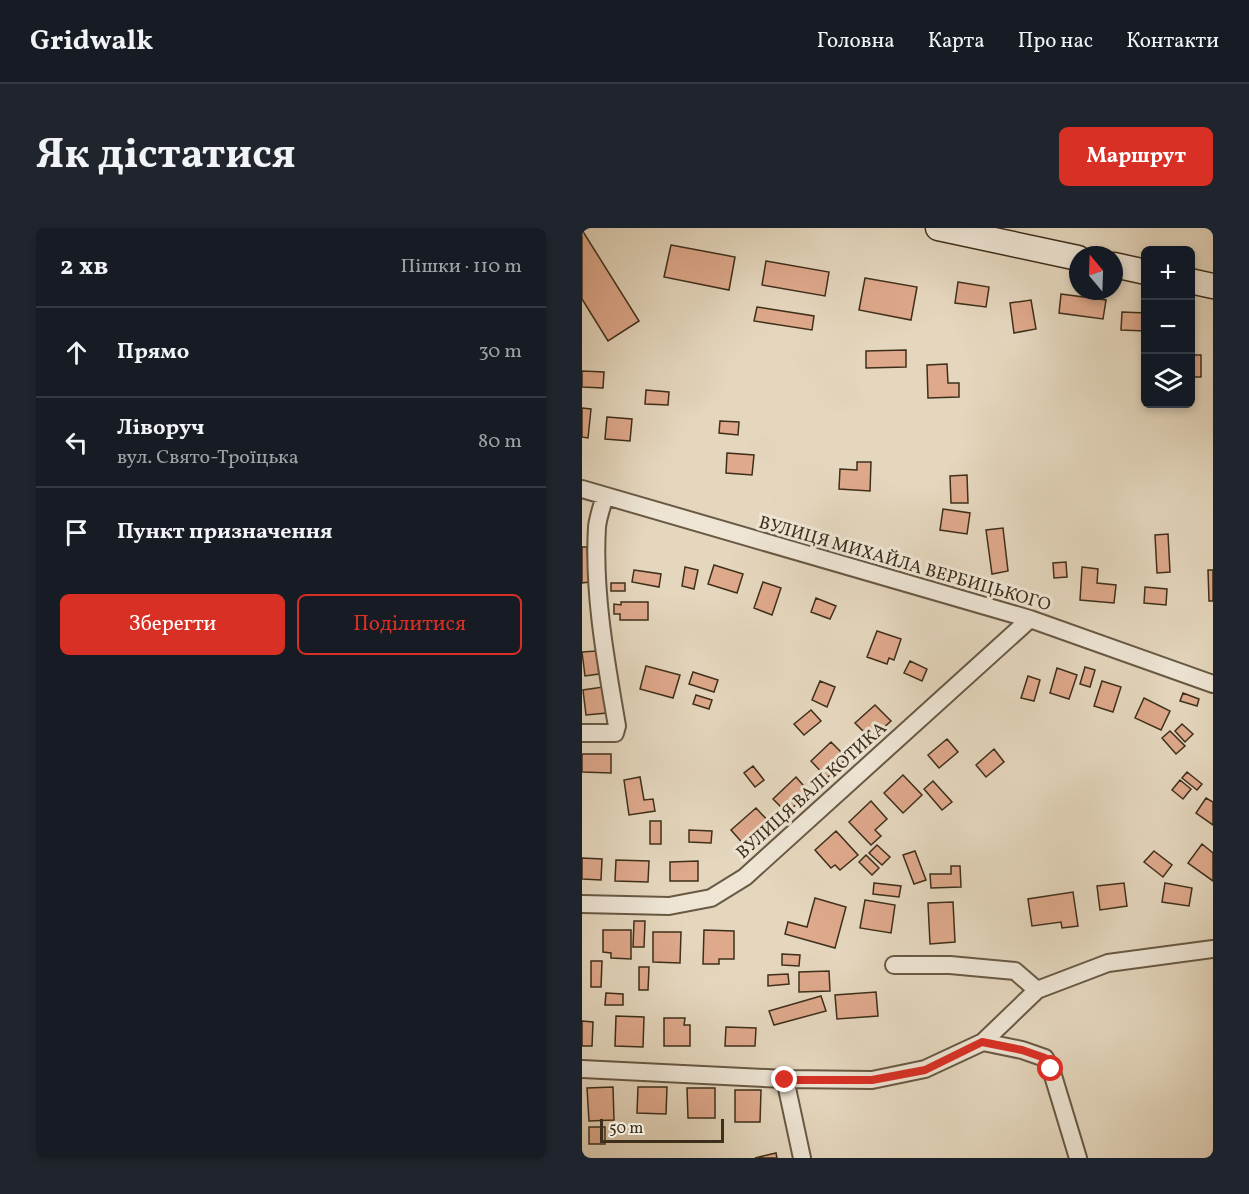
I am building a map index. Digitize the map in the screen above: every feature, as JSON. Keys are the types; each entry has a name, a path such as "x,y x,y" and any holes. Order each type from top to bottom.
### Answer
{"street":[{"path":"938,228 1069,256"},
{"path":"1123,267 1141,271"},
{"path":"1195,282 1213,286"},
{"name":"ВУЛИЦЯ МИХАЙЛА ВЕРБИЦЬКОГО","path":"582,489 1030,619 1213,684"},
{"path":"582,733 615,733 617,726 605,660 598,583 597,525 605,496"},
{"name":"ВУЛИЦЯ ВАЛІ КОТИКА","path":"582,904 669,906 711,898 745,877 1030,619"},
{"path":"582,1068 785,1080 872,1080 925,1070 982,1042 1037,990 1108,963 1213,949"},
{"path":"894,965 950,964 1015,971 1037,990"},
{"path":"982,1042 1022,1050 1045,1058 1051,1069 1078,1158"},
{"path":"785,1080 802,1158"}],"building":[{"path":"582,230 639,321 608,341 582,299"},
{"path":"671,245 735,257 729,290 664,277"},
{"path":"766,261 829,272 825,296 762,285"},
{"path":"865,278 917,287 911,320 859,310"},
{"path":"958,282 989,287 986,307 955,303"},
{"path":"1061,294 1069,295 1069,300 1106,300 1103,319 1059,313"},
{"path":"1031,300 1036,329 1014,333 1010,303"},
{"path":"757,307 814,316 812,330 754,321"},
{"path":"1122,312 1141,313 1141,331 1121,330"},
{"path":"906,350 906,367 866,368 866,351"},
{"path":"1195,355 1201,355 1201,377 1195,377"},
{"path":"947,364 948,383 959,383 959,397 928,398 927,365"},
{"path":"582,371 604,372 603,388 582,387"},
{"path":"646,390 669,392 668,405 645,404"},
{"path":"582,408 591,409 588,438 582,437"},
{"path":"607,417 632,419 630,441 605,439"},
{"path":"720,421 739,422 738,435 719,433"},
{"path":"727,453 754,455 752,475 726,473"},
{"path":"857,462 871,462 870,491 839,489 840,469 857,470"},
{"path":"967,475 968,503 951,503 950,476"},
{"path":"943,509 970,513 967,534 940,530"},
{"path":"1003,528 1008,571 992,574 986,530"},
{"path":"1168,534 1170,572 1157,573 1155,535"},
{"path":"582,547 587,547 589,582 582,583"},
{"path":"1066,562 1067,577 1054,578 1053,563"},
{"path":"714,565 743,574 737,593 708,584"},
{"path":"685,567 698,570 694,589 682,586"},
{"path":"1082,567 1098,569 1097,583 1116,585 1114,603 1080,600"},
{"path":"634,570 661,574 659,587 632,582"},
{"path":"1208,570 1213,570 1213,601 1209,601"},
{"path":"763,582 781,588 772,615 754,608"},
{"path":"611,583 625,583 625,591 611,591"},
{"path":"1145,587 1167,589 1166,605 1144,603"},
{"path":"816,598 836,606 830,619 811,612"},
{"path":"621,602 648,602 648,620 620,620 620,614 614,614 614,604 621,605"},
{"path":"877,631 901,639 894,660 889,658 887,664 867,657"},
{"path":"596,651 599,674 585,676 582,652"},
{"path":"910,661 927,669 922,681 904,673"},
{"path":"646,666 680,675 673,698 640,689"},
{"path":"1085,667 1095,670 1090,687 1080,684"},
{"path":"1057,668 1077,675 1069,699 1050,693"},
{"path":"693,672 718,680 714,692 689,684"},
{"path":"1028,676 1040,680 1034,701 1021,698"},
{"path":"820,681 835,687 827,707 812,700"},
{"path":"1102,681 1121,687 1113,712 1094,706"},
{"path":"603,687 607,713 586,715 583,690"},
{"path":"1183,693 1199,699 1197,706 1180,701"},
{"path":"696,695 712,700 709,709 693,704"},
{"path":"1144,698 1170,711 1161,730 1135,718"},
{"path":"875,705 891,721 871,739 855,723"},
{"path":"811,710 821,721 804,735 794,724"},
{"path":"1182,724 1193,734 1185,742 1175,731"},
{"path":"1170,731 1185,746 1176,754 1162,738"},
{"path":"947,739 958,752 939,768 928,755"},
{"path":"831,742 847,758 827,778 811,761"},
{"path":"994,749 1004,762 986,777 976,765"},
{"path":"582,754 611,754 611,773 582,772"},
{"path":"753,766 764,780 755,787 744,773"},
{"path":"1187,772 1202,784 1197,790 1182,778"},
{"path":"903,775 922,795 903,813 884,793"},
{"path":"640,777 644,800 653,799 655,811 629,815 624,780"},
{"path":"796,777 809,792 787,813 773,799"},
{"path":"1180,780 1191,789 1183,799 1172,790"},
{"path":"933,781 952,802 942,810 924,789"},
{"path":"1206,798 1213,802 1213,825 1196,813"},
{"path":"871,801 887,819 875,830 881,836 871,845 849,822"},
{"path":"756,808 771,824 746,847 731,830"},
{"path":"650,821 661,821 661,844 650,844"},
{"path":"689,830 712,831 711,843 689,842"},
{"path":"836,831 858,855 840,870 835,865 831,868 815,850"},
{"path":"1202,844 1213,853 1213,881 1188,863"},
{"path":"877,845 890,857 882,865 869,853"},
{"path":"915,851 926,880 914,884 903,855"},
{"path":"1154,851 1172,865 1163,877 1144,862"},
{"path":"866,855 879,868 872,875 859,862"},
{"path":"582,858 602,859 601,880 582,879"},
{"path":"616,860 649,861 648,882 615,881"},
{"path":"698,861 698,881 670,881 670,862"},
{"path":"951,866 960,866 961,887 931,888 930,874 951,874"},
{"path":"874,883 901,886 899,897 873,894"},
{"path":"1124,883 1127,906 1100,910 1097,886"},
{"path":"1165,883 1192,888 1189,906 1162,902"},
{"path":"1073,892 1078,926 1062,928 1061,922 1032,926 1028,899"},
{"path":"815,898 846,907 835,948 785,934 788,922 807,927"},
{"path":"865,900 895,905 891,933 860,928"},
{"path":"953,902 955,942 930,944 928,903"},
{"path":"634,921 645,921 644,947 633,947"},
{"path":"603,930 631,930 631,959 611,958 611,953 603,952"},
{"path":"704,930 734,931 734,959 719,959 719,964 703,964"},
{"path":"653,932 681,932 680,963 653,962"},
{"path":"782,954 800,955 799,966 782,965"},
{"path":"591,961 602,961 601,987 591,987"},
{"path":"639,967 649,967 648,990 639,990"},
{"path":"829,971 830,991 799,992 799,972"},
{"path":"788,974 789,984 768,986 768,975"},
{"path":"876,992 878,1016 837,1019 835,995"},
{"path":"606,993 623,994 623,1005 605,1005"},
{"path":"821,996 826,1011 774,1025 769,1011"},
{"path":"616,1016 644,1017 643,1047 615,1046"},
{"path":"664,1018 685,1018 684,1025 690,1025 690,1046 664,1046"},
{"path":"582,1021 593,1022 592,1046 582,1046"},
{"path":"726,1027 756,1028 755,1046 725,1046"},
{"path":"613,1087 614,1120 589,1121 587,1088"},
{"path":"638,1087 667,1087 666,1114 637,1113"},
{"path":"687,1088 715,1088 715,1118 688,1118"},
{"path":"735,1090 761,1090 760,1122 735,1122"},
{"path":"589,1127 605,1127 605,1144 589,1144"},
{"path":"776,1153 777,1158 755,1158"}],"route":[{"path":"785,1080 872,1080 925,1070 982,1042 1022,1050 1045,1058 1051,1069"}]}
